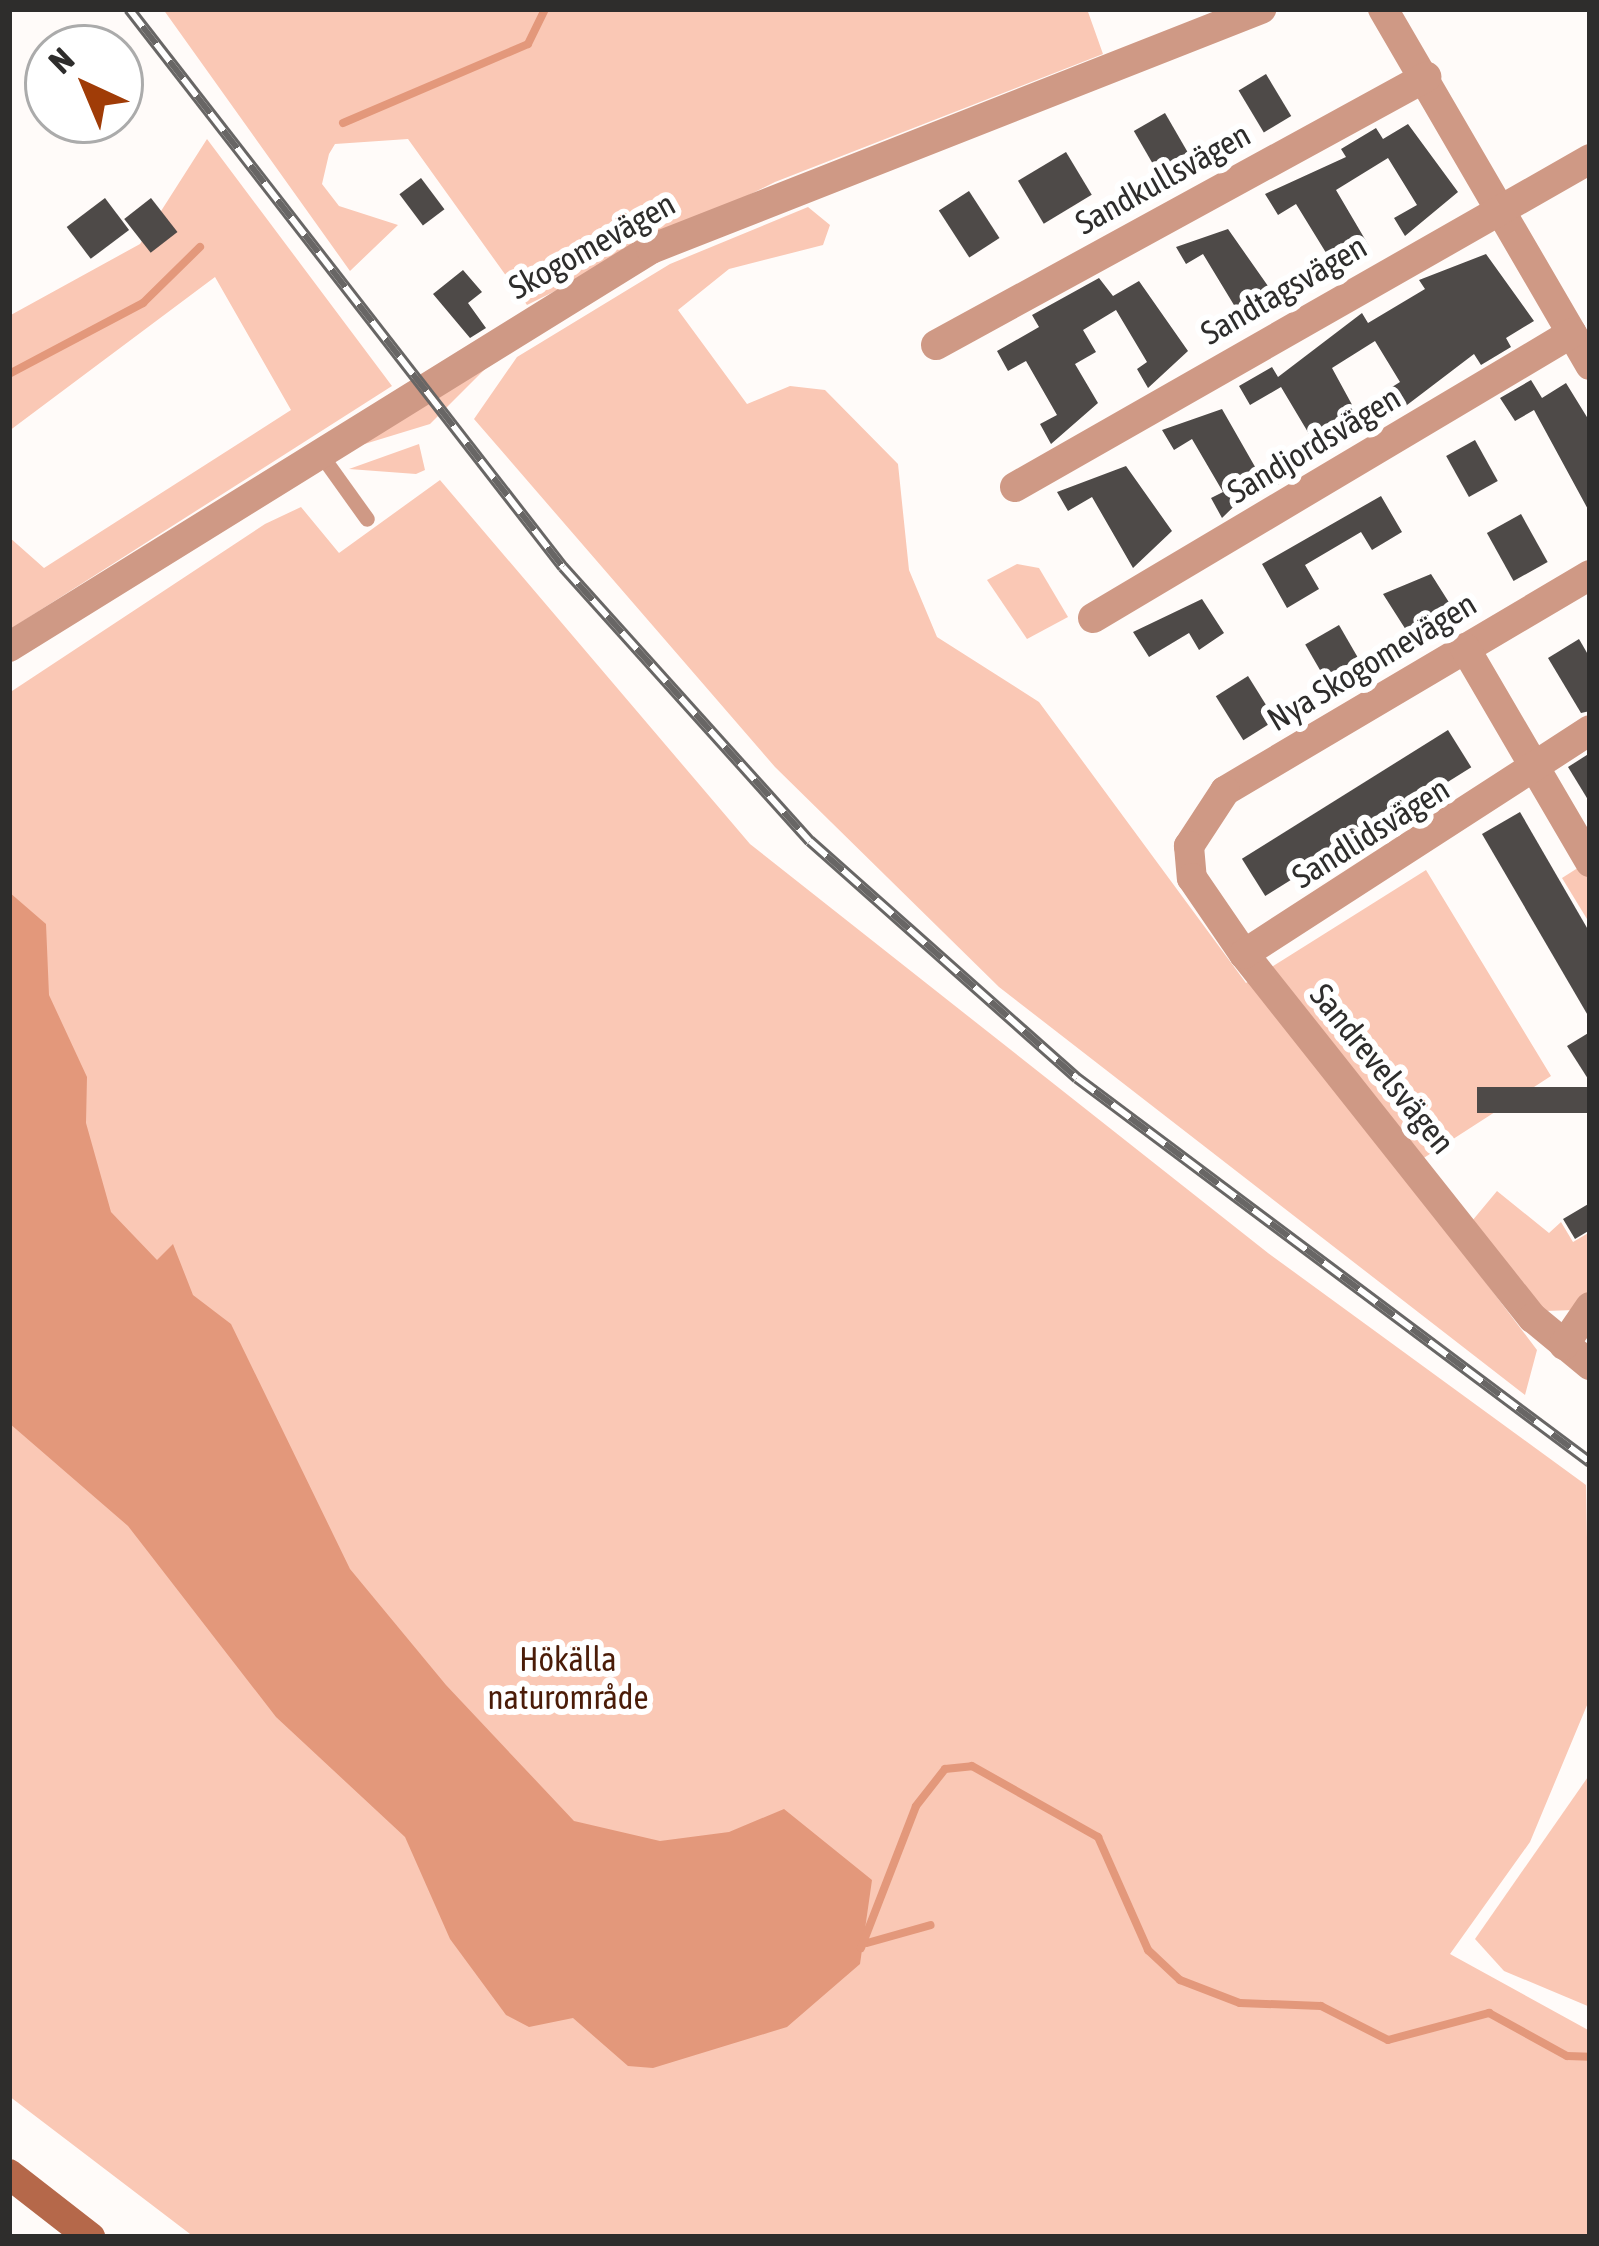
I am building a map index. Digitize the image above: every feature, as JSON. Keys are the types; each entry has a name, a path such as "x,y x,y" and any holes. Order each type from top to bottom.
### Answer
{"main road":[{"path":"9,2174 90,2237"}],"street":[{"name":"Skogomevägen","path":"9,647 318,449 651,249 1262,9"},
{"path":"1383,9 1590,365"},
{"name":"Sandkullsvägen","path":"936,345 1426,77"},
{"name":"Sandtagsvägen","path":"1015,487 1590,158"},
{"name":"Sandjordsvägen","path":"1093,618 1572,333"},
{"name":"Nya Skogomevägen","path":"1198,818 1465,648 1590,575"},
{"path":"1465,648 1590,862"},
{"name":"Sandlidsvägen","path":"1244,954 1536,772 1590,730"},
{"name":"Sandrevelsvägen","path":"1198,818 1192,878 1244,954 1564,1346 1590,1365"},
{"path":"1564,1346 1590,1307"}],"lane":[{"path":"318,449 367,519"}],"green space":[{"path":"163,9 1087,9 1103,54 775,182 527,305 408,139 335,144 329,154 322,184 339,206 398,225 350,271"},
{"path":"207,139 392,386 9,630 9,537 44,568 291,410 215,277 9,431 9,316 140,244"},
{"path":"808,207 830,225 823,245 729,269 678,310 747,404 790,386 825,390 898,464 909,570 937,637 1039,702 1246,983 1426,870 1551,1076 1402,1172 1537,1350 1525,1395 999,987 775,767 474,419 517,357 670,264"},
{"path":"487,367 430,424 358,446"},
{"path":"419,444 425,470 416,474 349,469"},
{"name":"Hökälla naturområde","path":"440,480 750,844 1268,1253 1586,1485 1590,1698 1530,1842 1450,1954 1590,2031 1590,2237 194,2237 9,2096 9,693 265,524 301,507 339,553"},
{"path":"1017,564 1039,568 1068,617 1027,639 987,580"},
{"path":"1584,864 1590,873 1587,919 1562,878"},
{"path":"1497,1191 1549,1233 1561,1222 1573,1242 1590,1232 1590,1289 1575,1310 1545,1311 1472,1221"},
{"path":"1590,1774 1590,2007 1504,1971 1475,1939"}],"shaded area":[{"path":"9,892 46,924 49,995 87,1077 86,1123 111,1212 157,1260 173,1244 193,1295 231,1324 350,1569 446,1685 574,1821 660,1841 729,1832 784,1809 872,1880 860,1964 787,2027 653,2068 628,2066 573,2018 529,2027 506,2015 450,1939 405,1837 276,1717 128,1526 9,1423"}],"building":[{"path":"1266,74 1291,116 1264,132 1239,90"},
{"path":"1165,113 1189,155 1158,173 1134,131"},
{"path":"1408,124 1458,192 1405,236 1394,218 1417,205 1388,158 1336,190 1369,246 1311,292 1299,273 1328,256 1296,204 1278,215 1265,194 1346,157 1341,149 1376,128 1383,139"},
{"path":"1066,152 1092,195 1044,224 1018,181"},
{"path":"421,178 444,209 423,225 399,194"},
{"path":"969,191 999,238 969,258 939,211"},
{"path":"105,198 129,230 91,259 67,227"},
{"path":"151,198 177,232 151,253 124,219"},
{"path":"1228,229 1277,299 1236,336 1225,317 1237,310 1203,254 1186,264 1176,247"},
{"path":"1486,254 1534,321 1506,338 1511,347 1481,365 1474,354 1386,421 1373,399 1400,382 1375,341 1332,368 1362,423 1278,485 1268,467 1312,439 1281,387 1250,405 1239,386 1272,367 1278,377 1362,313 1368,323 1425,289 1419,280"},
{"path":"463,270 482,292 468,303 486,328 470,338 433,294"},
{"path":"1099,278 1113,296 1139,281 1188,351 1148,388 1137,369 1147,362 1116,310 1083,330 1096,352 1075,364 1098,403 1051,444 1040,424 1057,415 1026,361 1008,371 997,351 1039,327 1032,315"},
{"path":"1531,380 1542,398 1566,383 1590,422 1590,513 1534,410 1515,421 1500,398"},
{"path":"1222,409 1262,479 1222,518 1211,498 1223,492 1192,439 1174,450 1162,430"},
{"path":"1475,440 1498,481 1469,497 1446,456"},
{"path":"1126,466 1172,531 1133,568 1092,497 1068,511 1057,492"},
{"path":"1381,496 1402,532 1372,550 1361,532 1305,565 1319,589 1287,608 1262,564"},
{"path":"1521,514 1548,562 1514,581 1487,533"},
{"path":"1431,574 1457,615 1429,633 1421,620 1406,630 1383,594"},
{"path":"1202,599 1224,633 1199,650 1189,633 1149,657 1133,632"},
{"path":"1339,625 1363,667 1329,686 1305,644"},
{"path":"1579,639 1590,658 1590,711 1581,713 1548,658"},
{"path":"1248,676 1276,720 1243,740 1216,696"},
{"path":"1448,730 1471,767 1265,896 1242,859"},
{"path":"1590,753 1590,803 1568,767"},
{"path":"1520,812 1590,933 1590,1019 1482,834"},
{"path":"1590,1032 1590,1082 1567,1046"},
{"path":"1477,1087 1590,1087 1590,1113 1477,1113"},
{"path":"1590,1203 1590,1230 1575,1239 1563,1219"}],"waterway":[{"path":"343,123 528,44 545,9"},
{"path":"9,374 143,303 200,247"},
{"path":"861,1948 916,1806 945,1769 972,1766 1098,1837 1148,1950 1180,1980 1240,2003 1321,2006 1388,2040 1489,2013 1567,2056 1590,2057"},
{"path":"867,1943 931,1925"}],"railway":[{"path":"129,9 563,567 810,841 1077,1078 1590,1462"}]}
